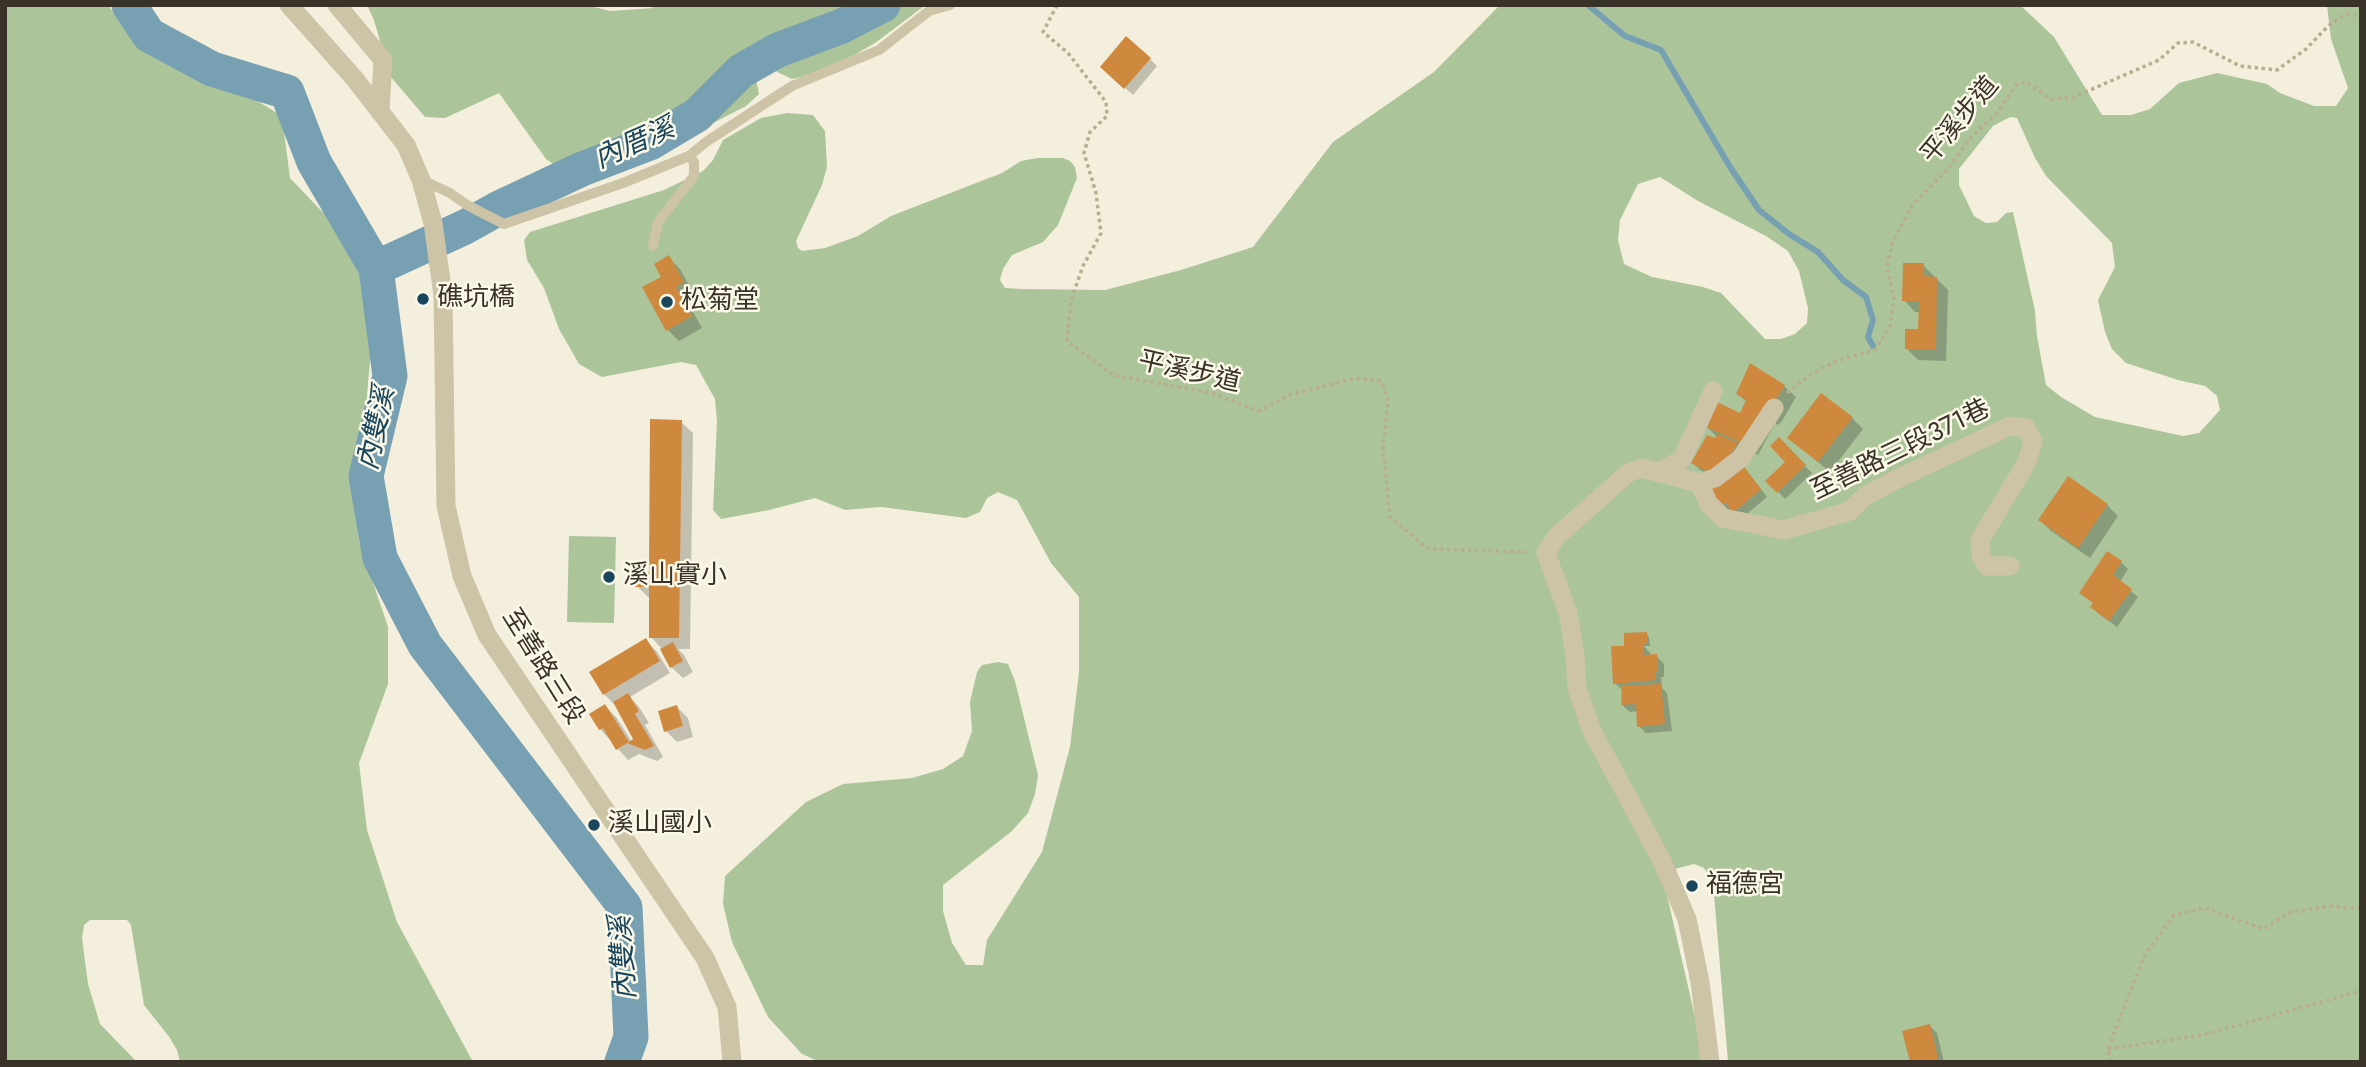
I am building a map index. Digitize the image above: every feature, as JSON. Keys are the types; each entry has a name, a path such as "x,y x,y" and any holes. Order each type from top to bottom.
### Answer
{"street":[{"path":"289,5 354,78 406,145 421,180"},
{"path":"337,5 383,60 380,111"},
{"name":"至善路三段","path":"421,180 433,223 443,295 446,506 462,576 487,635 705,958 727,1007 732,1062"},
{"path":"1660,472 1682,458 1713,391"},
{"path":"1710,1062 1700,982 1687,919 1662,861 1591,729 1577,688 1568,613 1546,553 1556,537 1628,473 1641,468 1699,483 1715,478 1741,458 1774,408"},
{"name":"至善路三段371巷","path":"1699,483 1709,504 1723,518 1784,530 1850,511 1865,496 1899,478 2010,426 2026,428 2033,441 2027,461 1980,540 1981,556 1987,566 2010,566"}],"lane":[{"path":"421,180 504,224 623,183 689,156 792,86 878,50 929,11 950,5"},
{"path":"653,246 658,222 694,176 694,162 689,156"}],"path":[{"name":"平溪步道","path":"1057,5 1043,32 1068,54 1106,102 1107,116 1090,132 1084,153 1096,193 1101,233 1083,266 1071,300 1067,341 1113,375 1212,393 1259,411 1289,395 1356,378 1381,381 1388,401 1383,448 1390,517 1428,549 1546,553"},
{"name":"平溪步道","path":"1774,408 1781,398 1810,375 1836,361 1875,350 1890,326 1894,299 1887,266 1893,242 1903,222 1914,203 1948,169 1971,137 1996,114 2017,84 2026,82 2051,99 2074,97 2159,60 2178,43 2193,42 2240,66 2277,70 2306,49 2328,26 2345,14 2361,15"},
{"path":"2110,1062 2108,1049 2145,954 2174,915 2204,908 2264,929 2288,913 2329,906 2361,909"},
{"path":"2108,1049 2203,1035 2361,991"}],"green space":[{"path":"5,5 108,5 123,26 166,59 212,86 246,94 282,116 290,178 332,222 360,266 372,336 367,396 353,471 359,541 388,627 388,684 359,763 367,830 397,922 473,1062 180,1062 170,1038 144,1005 131,925 127,920 90,920 84,925 82,938 88,984 100,1024 137,1062 5,1062"},
{"path":"367,5 586,5 610,11 654,8 644,5 930,5 923,7 875,43 842,62 801,77 792,79 777,72 762,51 752,48 744,52 756,79 759,94 746,106 649,156 587,175 562,170 546,159 499,93 445,118 425,117 390,76"},
{"path":"1500,5 2020,5 2054,37 2102,115 2131,115 2150,109 2179,83 2217,73 2267,84 2280,93 2314,106 2336,106 2348,88 2331,39 2327,5 2361,5 2361,1062 1728,1062 1713,882 1704,868 1694,864 1675,869 1666,891 1702,1047 1703,1062 820,1062 802,1054 768,1017 732,942 723,904 725,876 806,802 843,784 912,778 943,769 963,756 972,731 970,702 977,672 982,665 998,662 1008,664 1015,681 1038,775 1035,794 1028,813 1012,831 943,885 943,911 952,943 966,965 983,965 987,940 1042,852 1070,747 1079,672 1079,597 1051,563 1017,500 998,492 987,498 980,512 966,518 881,507 845,510 815,498 721,519 713,510 717,421 715,399 696,365 681,362 602,377 579,364 559,329 544,288 527,260 524,240 530,232 664,190 703,171 713,160 723,140 761,118 787,113 813,115 825,131 827,167 822,185 796,241 802,251 825,248 858,236 891,216 1002,173 1021,161 1063,158 1075,167 1077,178 1058,225 1043,242 1012,255 1000,280 1005,288 1105,290 1253,247 1333,142 1434,72","holes":["2010,117 2017,118 2046,176 2112,243 2115,267 2098,300 2112,349 2126,363 2205,386 2217,396 2220,410 2199,433 2183,436 2095,417 2046,385 2035,311 2013,212 2006,213 1997,222 1986,223 1974,216 1959,185 1959,169 1993,126","1660,177 1788,251 1799,271 1808,308 1807,323 1795,334 1781,339 1765,339 1721,293 1652,277 1624,264 1618,240 1620,220 1638,184"]},
{"path":"569,536 616,537 614,623 567,622"}],"building":[{"path":"1126,36 1151,58 1124,89 1100,67"},
{"name":"松菊堂","path":"669,255 684,282 676,287 692,316 666,331 642,287 661,277 654,264"},
{"path":"1903,263 1924,263 1924,276 1937,277 1936,350 1905,349 1905,329 1918,329 1919,301 1902,301"},
{"path":"1750,363 1785,385 1747,445 1703,426 1715,401 1740,413 1746,400 1736,394"},
{"path":"1821,393 1853,417 1818,462 1787,438"},
{"path":"650,419 682,420 679,638 649,638 649,587 635,587 635,572 649,572"},
{"path":"1717,434 1738,443 1716,476 1691,463 1707,435 1715,438"},
{"path":"1779,437 1806,465 1777,493 1765,481 1785,462 1770,446"},
{"path":"1742,464 1761,489 1733,513 1726,503 1719,506 1709,489"},
{"path":"2068,476 2108,504 2078,548 2038,520"},
{"path":"2107,551 2122,561 2113,575 2132,589 2109,621 2090,607 2093,603 2079,593"},
{"path":"1647,632 1648,644 1644,644 1643,655 1657,654 1658,671 1655,671 1655,680 1613,684 1611,646 1624,646 1624,633"},
{"path":"646,638 660,661 603,695 589,672"},
{"path":"673,642 683,661 670,668 660,649"},
{"path":"1661,684 1665,724 1637,727 1636,704 1621,705 1622,686"},
{"path":"628,693 639,711 635,714 654,746 645,750 627,743 616,750 603,728 599,730 589,714 605,704 629,742 633,739 613,702"},
{"path":"677,705 683,726 664,732 658,711"},
{"path":"1930,1024 1939,1062 1910,1062 1902,1031"}],"waterway":[{"name":"內雙溪","path":"129,5 149,35 212,69 287,92 314,162 376,268 390,376 366,476 380,558 425,645 625,907 631,1037 622,1062"},
{"name":"內厝溪","path":"376,268 582,169 650,143 697,115 741,71 778,50 842,26 883,5"},
{"path":"1588,5 1625,36 1661,50 1730,167 1759,210 1789,234 1818,252 1843,280 1866,297 1873,320 1868,337 1873,346"}],"place":[{"name":"礁坑橋","path":"423,299"},
{"name":"松菊堂","path":"667,302"},
{"name":"溪山實小","path":"609,577"},
{"name":"溪山國小","path":"594,825"},
{"name":"福德宮","path":"1692,886"}]}
